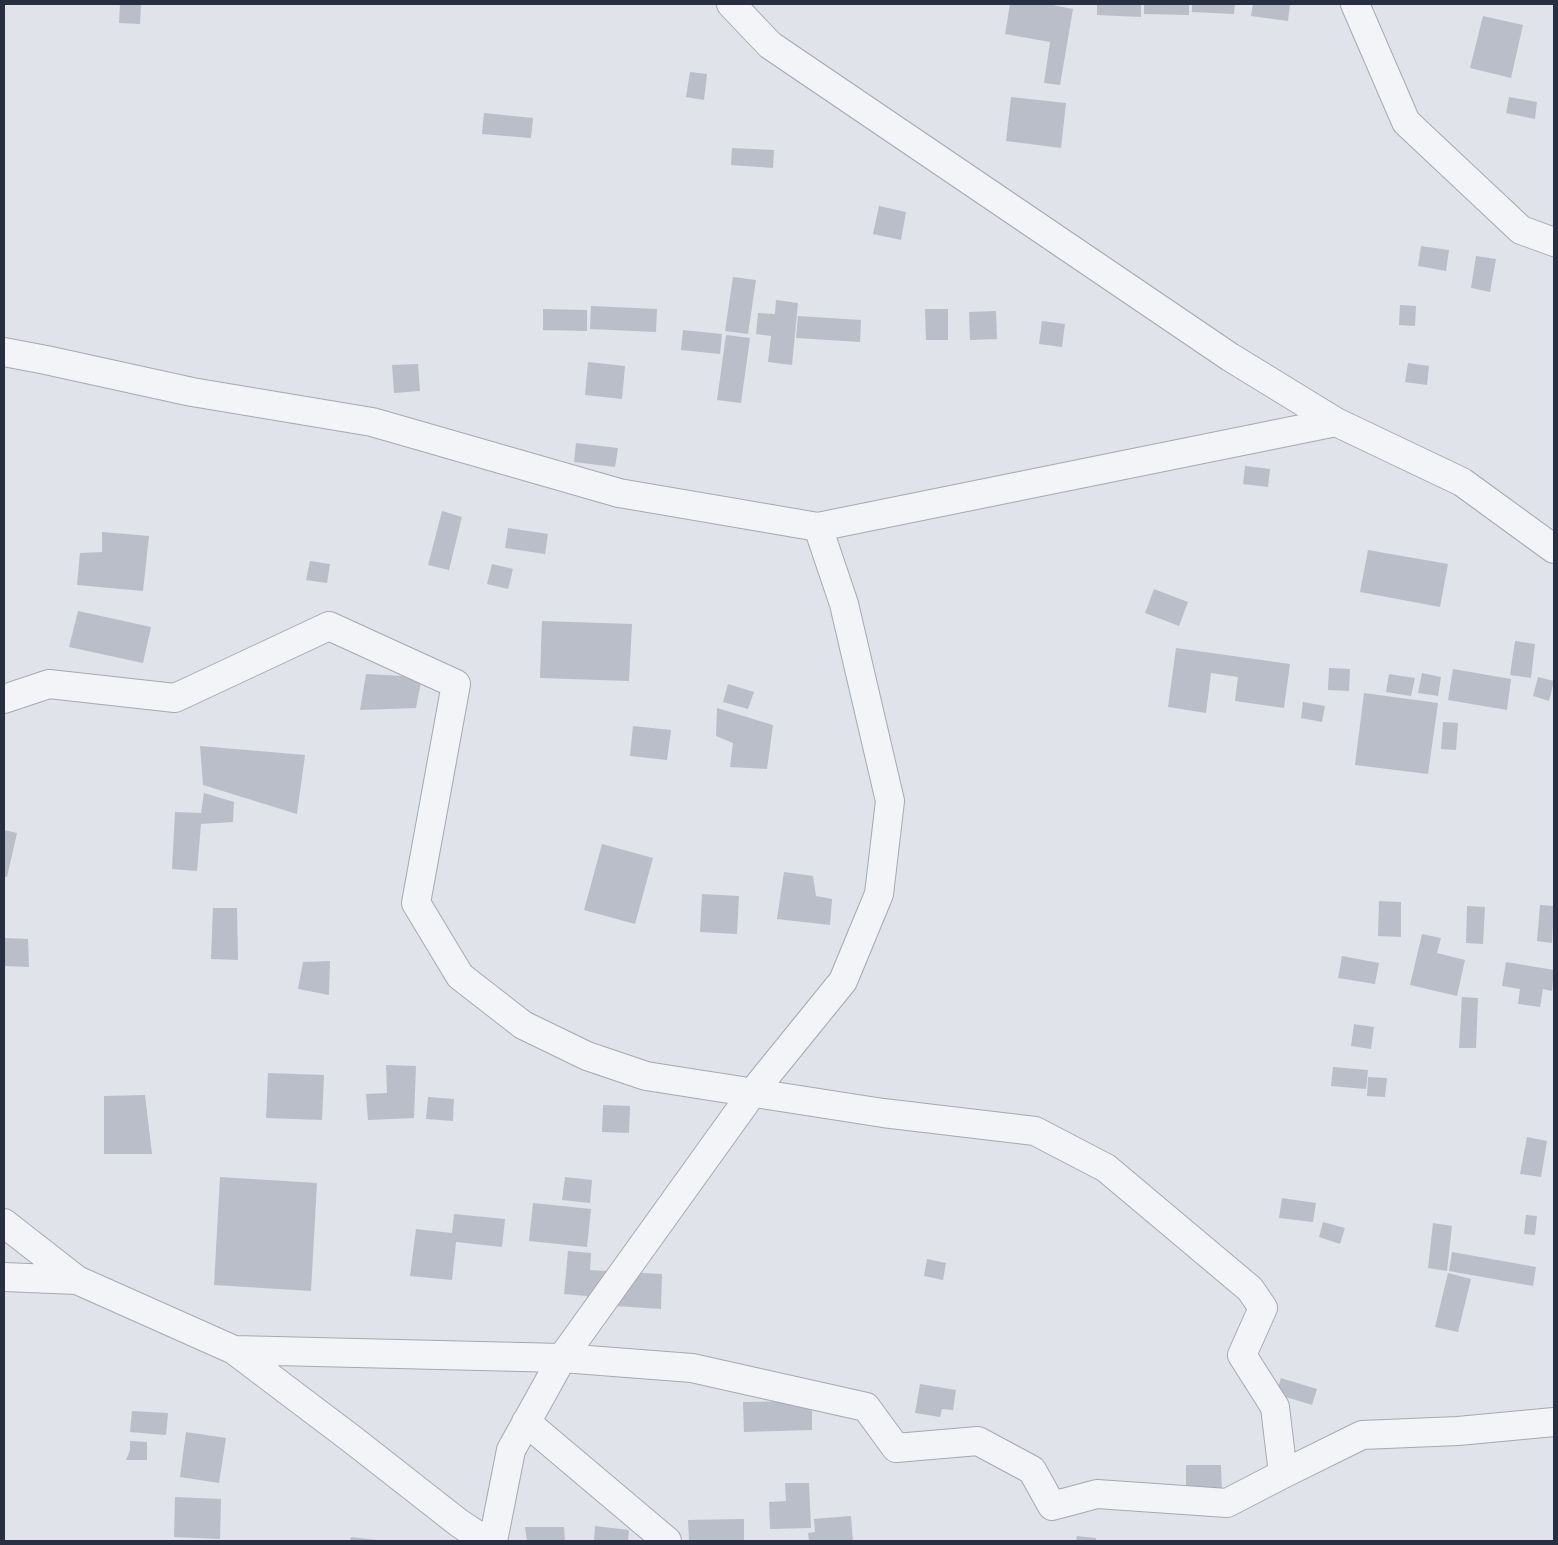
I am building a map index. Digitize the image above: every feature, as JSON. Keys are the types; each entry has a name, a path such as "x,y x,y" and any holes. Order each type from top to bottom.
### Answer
{"street":[{"path":"731,4 770,45 1230,357 1336,422 1462,482 1554,549"},
{"path":"1355,4 1406,122 1521,230 1554,242"},
{"path":"4,352 192,392 372,422 619,493 818,527 1336,422"},
{"path":"493,1541 511,1450 562,1358 753,1092 843,981 879,894 890,801 844,604 818,527"},
{"path":"4,699 48,684 175,698 329,626 456,684 416,904 460,976 523,1025 587,1056 646,1076 883,1113 1035,1131 1106,1168 1250,1289 1263,1308 1242,1355 1275,1407 1283,1474"},
{"path":"4,1223 76,1280 234,1350 459,1523 486,1541"},
{"path":"4,1277 76,1280"},
{"path":"234,1350 562,1358 692,1368 866,1407 896,1448 978,1441 1032,1470 1052,1506 1097,1494 1227,1503 1362,1435 1554,1426"},
{"path":"526,1422 667,1541"}],"building":[{"path":"120,4 141,4 140,24 119,23"},
{"path":"1010,4 1047,4 1073,9 1060,85 1044,83 1050,42 1005,34"},
{"path":"1097,4 1141,4 1141,17 1097,15"},
{"path":"1144,4 1189,4 1189,15 1144,14"},
{"path":"1192,4 1235,4 1234,14 1192,12"},
{"path":"1253,4 1290,4 1288,21 1251,16"},
{"path":"1483,16 1523,25 1511,78 1470,68"},
{"path":"690,72 707,74 704,100 686,97"},
{"path":"1011,97 1066,103 1061,148 1006,141"},
{"path":"1509,97 1537,102 1535,119 1506,113"},
{"path":"484,113 533,118 531,138 482,134"},
{"path":"732,148 774,150 773,168 731,165"},
{"path":"879,206 906,212 901,240 873,234"},
{"path":"1421,246 1449,250 1446,271 1418,266"},
{"path":"1476,256 1496,259 1490,292 1471,288"},
{"path":"733,277 756,280 748,334 725,331"},
{"path":"776,300 798,303 792,365 768,362 771,336 756,334 758,313 775,314"},
{"path":"1400,305 1416,306 1415,326 1399,325"},
{"path":"591,306 657,309 656,332 590,329"},
{"path":"543,309 587,310 587,331 543,330"},
{"path":"925,309 948,309 948,340 926,340"},
{"path":"996,311 997,339 970,340 969,312"},
{"path":"798,316 861,320 860,342 796,338"},
{"path":"1042,321 1065,324 1062,347 1039,344"},
{"path":"683,330 722,334 720,354 681,350"},
{"path":"726,335 750,338 741,403 717,400"},
{"path":"588,362 625,366 622,399 585,395"},
{"path":"1408,363 1429,366 1427,385 1405,382"},
{"path":"418,364 420,391 394,393 392,365"},
{"path":"576,443 618,448 615,467 574,462"},
{"path":"1245,466 1270,469 1268,487 1243,484"},
{"path":"442,511 462,517 449,570 428,565"},
{"path":"508,528 548,534 545,554 505,548"},
{"path":"102,532 149,536 143,591 77,585 80,553 102,552"},
{"path":"1368,550 1448,564 1440,607 1360,592"},
{"path":"310,561 330,564 327,583 306,580"},
{"path":"492,564 513,569 508,589 487,584"},
{"path":"1154,589 1188,602 1179,626 1145,613"},
{"path":"78,611 151,627 143,663 69,647"},
{"path":"542,621 632,624 629,681 540,678"},
{"path":"1515,641 1535,644 1531,678 1510,675"},
{"path":"1176,648 1290,664 1284,708 1235,701 1238,677 1211,673 1206,713 1168,707"},
{"path":"1329,668 1350,669 1349,691 1328,690"},
{"path":"1453,669 1511,679 1507,710 1448,700"},
{"path":"1422,673 1441,677 1438,696 1418,693"},
{"path":"366,674 422,677 416,708 360,710"},
{"path":"1389,674 1415,678 1411,696 1386,692"},
{"path":"1538,677 1554,681 1549,701 1533,696"},
{"path":"728,684 754,692 748,709 723,702"},
{"path":"1364,693 1438,703 1428,774 1355,765"},
{"path":"1303,702 1325,706 1322,722 1301,718"},
{"path":"717,708 773,725 767,769 730,767 733,743 716,736"},
{"path":"1443,722 1458,723 1456,750 1441,749"},
{"path":"633,726 671,730 667,760 630,756"},
{"path":"200,746 305,755 297,814 203,785"},
{"path":"204,793 234,802 233,822 201,824 197,871 172,869 175,812 201,813"},
{"path":"4,830 17,833 7,877 4,876"},
{"path":"602,844 653,858 635,924 584,910"},
{"path":"784,872 813,876 816,896 832,899 830,925 777,919"},
{"path":"702,894 739,896 737,934 700,932"},
{"path":"1379,901 1401,902 1401,937 1378,936"},
{"path":"1540,905 1554,906 1552,943 1537,941"},
{"path":"1467,906 1485,907 1483,944 1466,943"},
{"path":"213,908 237,908 238,960 211,959"},
{"path":"1422,934 1441,938 1437,953 1465,960 1457,996 1410,985"},
{"path":"4,938 28,939 29,967 4,966"},
{"path":"1342,956 1379,963 1375,984 1338,978"},
{"path":"330,961 329,995 298,989 303,962"},
{"path":"1506,962 1554,970 1552,991 1543,989 1540,1007 1518,1004 1520,989 1502,986"},
{"path":"1462,997 1478,998 1476,1048 1459,1048"},
{"path":"1354,1024 1374,1027 1371,1049 1351,1046"},
{"path":"386,1065 416,1066 414,1118 368,1120 366,1094 387,1093"},
{"path":"1333,1067 1368,1070 1366,1089 1331,1086"},
{"path":"268,1073 324,1075 322,1120 266,1118"},
{"path":"1368,1077 1387,1078 1385,1097 1367,1096"},
{"path":"145,1095 152,1154 104,1154 104,1096"},
{"path":"428,1097 454,1099 453,1121 426,1119"},
{"path":"603,1105 630,1106 629,1133 602,1132"},
{"path":"1527,1137 1547,1141 1541,1177 1520,1174"},
{"path":"220,1177 317,1183 311,1291 214,1285"},
{"path":"565,1177 592,1180 590,1203 562,1200"},
{"path":"1282,1198 1316,1203 1313,1222 1279,1218"},
{"path":"533,1203 591,1209 587,1247 529,1241"},
{"path":"454,1214 505,1219 502,1247 456,1242 452,1280 410,1276 416,1229 452,1233"},
{"path":"1526,1215 1537,1216 1535,1235 1524,1234"},
{"path":"1323,1222 1345,1228 1340,1244 1319,1237"},
{"path":"1433,1223 1452,1226 1447,1271 1428,1268"},
{"path":"568,1251 591,1253 590,1270 662,1274 661,1309 586,1304 587,1296 564,1294"},
{"path":"1452,1252 1536,1267 1533,1286 1449,1271"},
{"path":"927,1259 946,1263 943,1280 924,1276"},
{"path":"1448,1273 1471,1279 1458,1332 1435,1327"},
{"path":"1281,1378 1317,1389 1312,1405 1276,1394"},
{"path":"920,1384 956,1390 953,1410 942,1409 940,1417 915,1413"},
{"path":"812,1401 812,1430 744,1432 743,1402"},
{"path":"132,1411 168,1413 166,1435 130,1432"},
{"path":"186,1432 226,1438 219,1483 180,1477"},
{"path":"130,1441 147,1442 147,1460 126,1460 130,1450"},
{"path":"1186,1465 1221,1465 1222,1495 1186,1495"},
{"path":"785,1483 809,1483 811,1528 770,1529 769,1502 786,1501"},
{"path":"175,1497 221,1499 220,1539 174,1537"},
{"path":"851,1516 853,1541 809,1541 808,1533 815,1532 814,1519"},
{"path":"744,1519 744,1541 689,1541 688,1520"},
{"path":"595,1526 629,1530 628,1541 594,1541"},
{"path":"525,1527 564,1527 565,1541 527,1541"},
{"path":"1077,1536 1096,1538 1096,1541 1076,1541"},
{"path":"351,1537 377,1540 377,1541 350,1541"}]}
